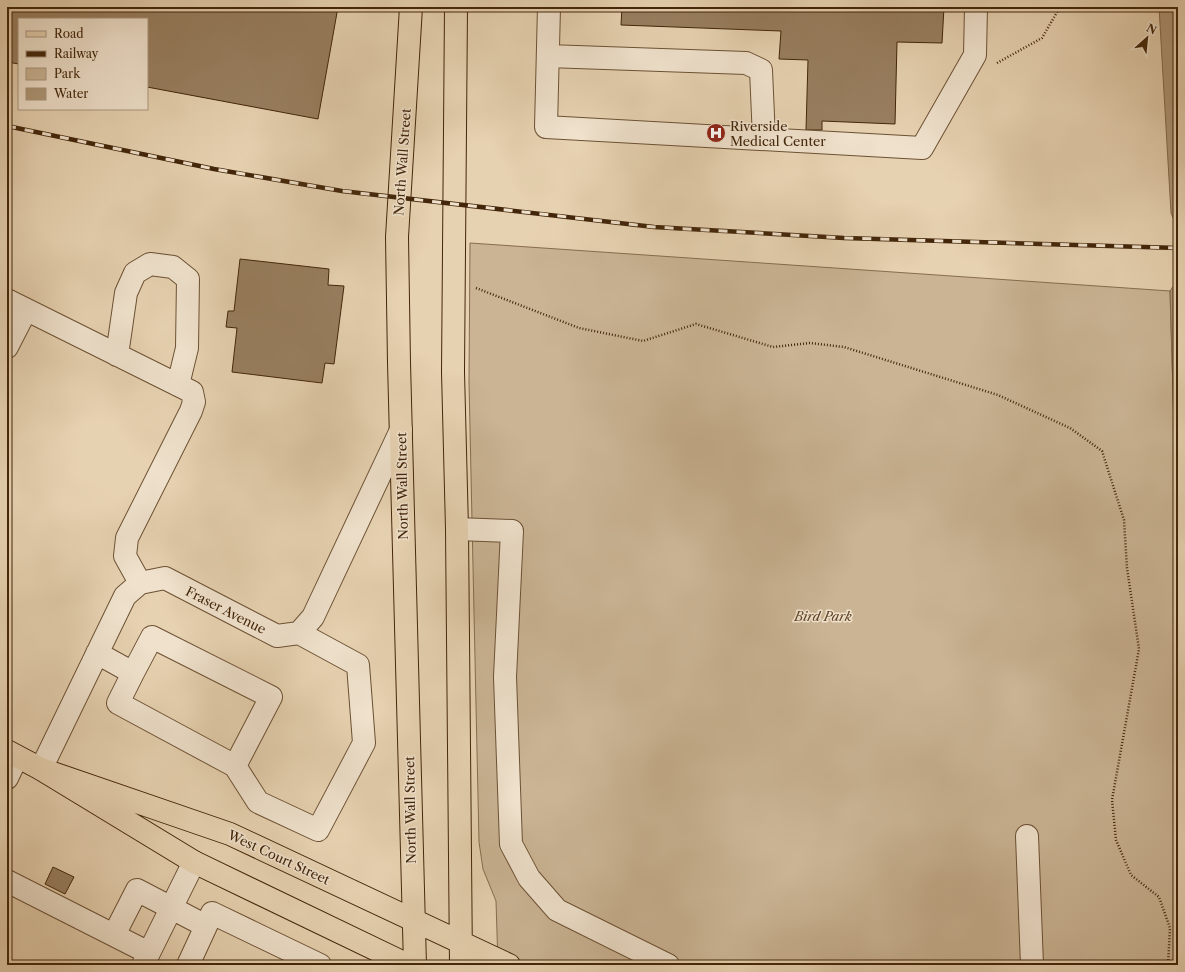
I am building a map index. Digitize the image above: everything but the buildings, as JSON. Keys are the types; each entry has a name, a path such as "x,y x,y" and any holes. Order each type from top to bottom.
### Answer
{"main road":[{"name":"North Wall Street","path":"410,7 397,237 415,965"},
{"path":"456,7 453,277 461,965"},
{"name":"West Court Street","path":"12,754 41,768 194,862 408,965"},
{"name":"West Court Street","path":"41,768 230,834 461,941 509,965"}],"street":[{"path":"549,7 546,127 922,148 976,55 976,7"},
{"path":"548,56 746,62 761,70 764,139"},
{"path":"118,355 126,293 134,273 150,264 173,267 188,279 187,348 178,385"},
{"path":"7,300 192,392 194,402 191,411 127,538 125,556 140,583 125,596 41,768"},
{"path":"7,347 26,310"},
{"path":"235,766 271,697 152,637 133,672 118,703 235,766 258,802 318,830 364,743 358,665 299,633 313,617 401,430"},
{"path":"457,529 512,531 505,677 511,844 529,878 557,910 668,965"},
{"name":"Fraser Avenue","path":"140,583 166,578 277,636 299,633"},
{"path":"97,653 133,672"},
{"path":"7,778 12,754"},
{"path":"1027,836 1032,965"},
{"path":"7,881 114,935 146,959 194,862"},
{"path":"114,935 137,890 206,926"},
{"path":"188,965 212,913 320,965"}],"path":[{"path":"991,67 1042,38 1060,7"},
{"path":"476,288 579,328 643,341 696,324 773,347 810,343 844,348 998,395 1070,428 1102,450 1124,520 1127,568 1139,649 1112,800 1116,840 1132,875 1159,897 1170,928 1168,965"}],"green space":[{"name":"Bird Park","path":"470,243 1170,291 1178,561 1178,965 498,965 496,901 483,869 479,842 469,382"}],"water":[{"path":"1159,7 1178,7 1178,229 1171,213"},
{"path":"1178,279 1178,561 1170,291"}],"railway":[{"path":"7,126 214,169 342,191 654,227 844,238 1178,248"}],"place":[{"name":"Riverside Medical Center","path":"716,133"}]}
